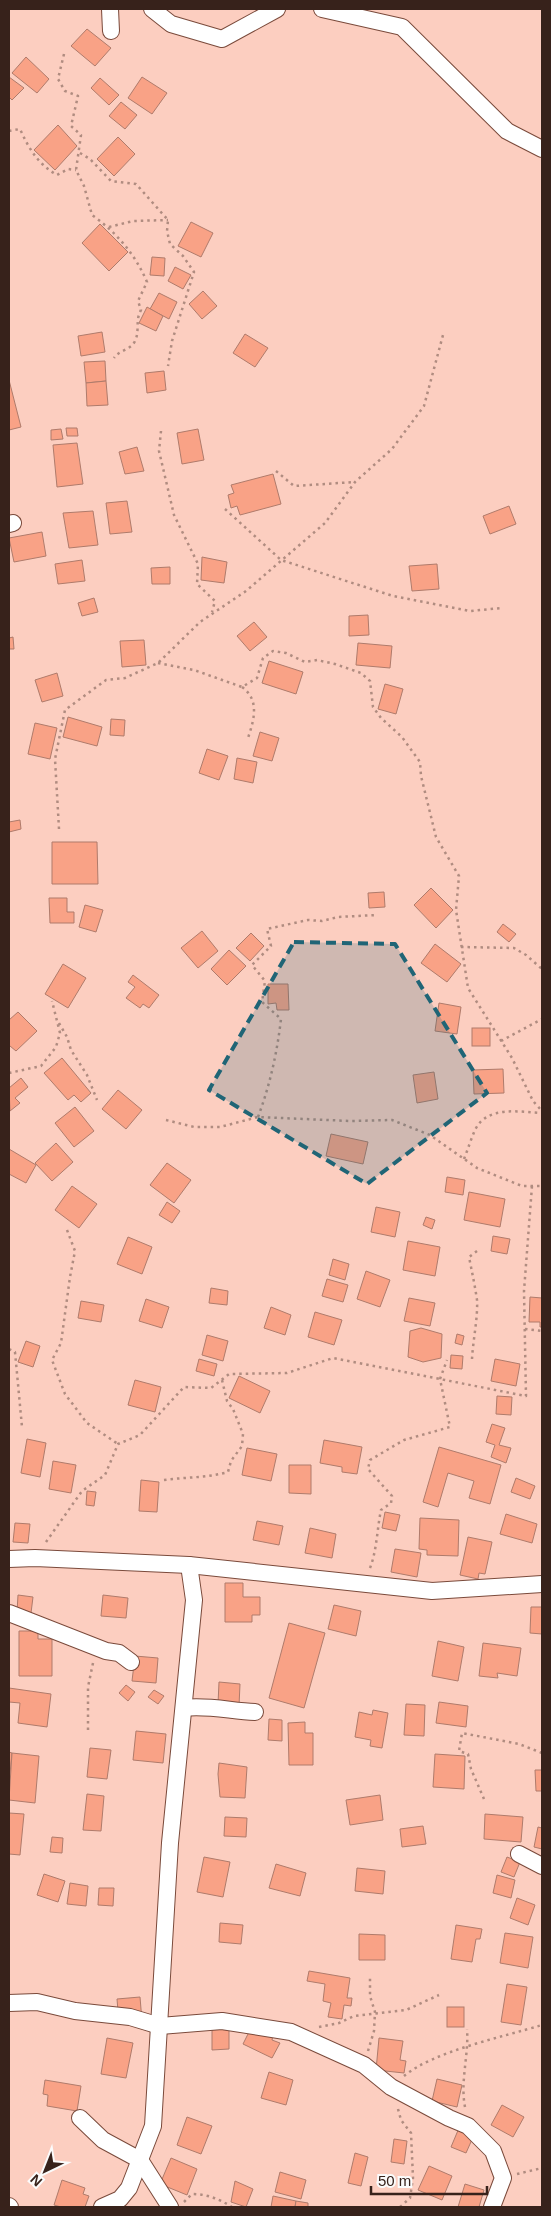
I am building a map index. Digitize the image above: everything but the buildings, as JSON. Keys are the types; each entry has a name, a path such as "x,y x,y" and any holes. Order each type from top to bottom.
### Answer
{"street":[{"path":"110,9 111,31"},
{"path":"152,9 171,24 222,39 277,9"},
{"path":"322,9 402,27 507,131 542,149"},
{"path":"9,1560 35,1558 189,1565 432,1591 542,1584"},
{"path":"102,2207 120,2199 129,2188 153,2126 170,1843 194,1600 189,1565"},
{"path":"9,1613 100,1648 119,1652 131,1662"},
{"path":"184,1708 198,1706 222,1711 255,1712"},
{"path":"519,1854 542,1866"},
{"path":"9,2003 37,2002 76,2011 130,2017 160,2026 222,2021 291,2032 364,2065 391,2087 448,2118 468,2126 493,2151 503,2178 492,2207"},
{"path":"80,2118 103,2140 140,2160 170,2207"}],"path":[{"path":"64,54 58,79 65,91 78,96 71,126 81,135 80,153 76,170 84,186 92,215 109,227 128,247 147,282 138,301 141,310 137,317 137,337 134,344 117,353 114,358"},
{"path":"9,131 20,129 29,149 44,167 57,175 68,169 76,170"},
{"path":"80,153 90,159 111,181 136,184 168,220 167,231 170,244 183,256 194,272 172,341 168,366"},
{"path":"109,227 134,221 168,220"},
{"path":"59,829 54,760 65,710 106,680 125,678 158,663 212,613 246,591 325,523 355,482 392,449 424,406 443,335"},
{"path":"161,431 158,451 174,515 198,564 197,584 215,602 212,613"},
{"path":"276,471 294,486 355,482"},
{"path":"225,509 281,560 392,596 470,611 501,608"},
{"path":"242,687 257,678 263,658 273,651 286,653 305,662 317,660 335,664 361,673 370,681 373,707 381,718 402,737 420,762 421,776 436,836 459,876 456,910 468,988 512,1058 533,1100 542,1112"},
{"path":"158,663 194,670 242,687 251,696 255,708 248,738"},
{"path":"258,1117 271,1077 278,1045 280,1019 262,1002 265,981 252,966 271,946 268,929 308,920 322,922 338,916 377,915"},
{"path":"461,947 514,948 526,954 542,969"},
{"path":"9,1072 40,1066 56,1047 60,1033 52,1001"},
{"path":"501,1041 542,1018"},
{"path":"57,1019 67,1037 71,1050 87,1075 97,1100"},
{"path":"464,1159 476,1128 486,1117 500,1112 542,1112"},
{"path":"166,1120 194,1127 220,1127 258,1117 350,1121 392,1120 430,1135 476,1168 522,1186 542,1186"},
{"path":"35,1558 82,1492 105,1475 118,1444 140,1435 184,1388 211,1388 229,1374 287,1373 333,1358 526,1396 524,1290 532,1186"},
{"path":"66,1230 75,1251 61,1343 52,1360 65,1394 87,1423 118,1444"},
{"path":"472,1358 473,1333 477,1320 477,1300 470,1257 477,1251"},
{"path":"525,1329 542,1331"},
{"path":"9,1349 15,1352 22,1427"},
{"path":"366,1584 374,1558 381,1510 391,1503 392,1496 368,1469 370,1460 404,1440 450,1427 440,1379 447,1360"},
{"path":"164,1480 193,1476 202,1478 228,1472 231,1461 242,1446 243,1434 233,1409 226,1402 222,1380"},
{"path":"88,1730 86,1718 90,1674 100,1648"},
{"path":"484,1799 471,1769 468,1754 459,1750 462,1734 519,1744 542,1753"},
{"path":"364,2065 374,2031 375,2012 370,1996 370,1977"},
{"path":"291,2032 339,2023 354,2016 375,2012 406,2010 439,1995"},
{"path":"400,2207 410,2198 413,2178 411,2133 401,2120 391,2087 416,2066 468,2047 542,2025"},
{"path":"467,2029 468,2047 464,2068 463,2099 468,2126"},
{"path":"503,2178 542,2168"},
{"path":"179,2207 192,2194 201,2194 213,2197 232,2207"}],"highlighted area":[{"path":"294,942 395,944 487,1093 367,1184 209,1090"}]}
